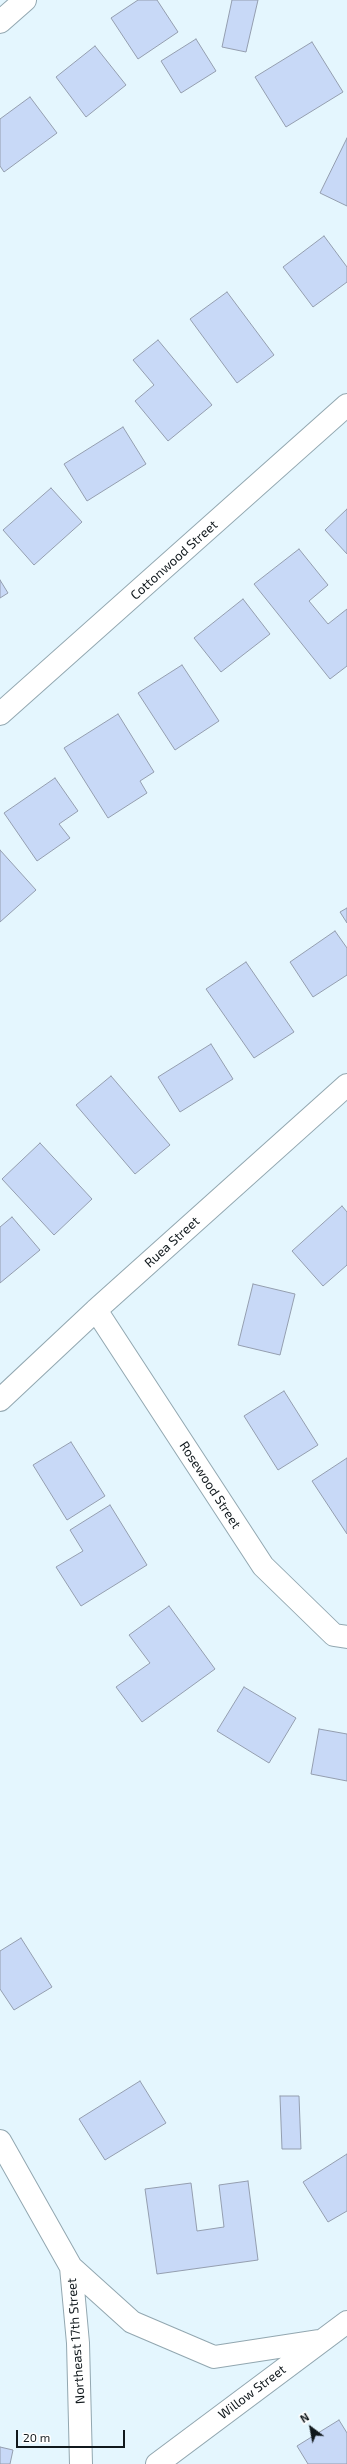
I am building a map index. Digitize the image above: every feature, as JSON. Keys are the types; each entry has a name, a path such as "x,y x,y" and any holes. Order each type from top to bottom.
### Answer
{"street":[{"path":"0,22 25,0"},
{"name":"Cottonwood Street","path":"0,714 347,405"},
{"name":"Ruea Street","path":"0,1400 96,1310 347,1085"},
{"name":"Rosewood Street","path":"96,1310 263,1566 334,1635 347,1638"},
{"name":"Northeast 17th Street","path":"0,2141 71,2267 78,2343 81,2464"},
{"path":"71,2267 132,2322 214,2357 318,2341"},
{"name":"Willow Street","path":"157,2464 318,2341 347,2322"}],"building":[{"path":"138,0 157,0 178,32 138,59 111,18"},
{"path":"232,0 258,0 246,52 222,47"},
{"path":"196,39 216,71 181,93 161,61"},
{"path":"312,42 343,92 286,127 255,77"},
{"path":"95,46 126,85 86,117 56,77"},
{"path":"30,97 57,133 4,172 0,166 0,119"},
{"path":"347,138 347,206 320,193"},
{"path":"324,236 347,267 347,282 313,307 283,267"},
{"path":"227,292 274,355 237,383 190,319"},
{"path":"158,340 212,405 168,441 135,401 154,385 133,360"},
{"path":"123,427 146,464 87,501 64,464"},
{"path":"51,488 82,522 34,565 3,530"},
{"path":"347,509 347,554 325,530"},
{"path":"299,549 328,585 309,601 328,624 347,609 347,666 330,679 254,584"},
{"path":"0,580 8,593 0,598"},
{"path":"243,599 270,634 221,672 194,638"},
{"path":"182,665 219,721 175,750 138,693"},
{"path":"118,714 154,772 140,781 147,793 108,818 64,748"},
{"path":"55,778 78,811 59,824 70,838 37,861 4,813"},
{"path":"0,850 36,890 0,922"},
{"path":"347,908 347,923 340,912"},
{"path":"335,931 347,948 347,975 313,997 290,962"},
{"path":"246,962 294,1032 254,1058 206,989"},
{"path":"211,1044 233,1079 180,1112 158,1077"},
{"path":"111,1076 170,1145 135,1174 76,1105"},
{"path":"40,1143 92,1199 54,1235 2,1179"},
{"path":"342,1206 347,1212 347,1265 323,1286 292,1251"},
{"path":"12,1217 40,1250 0,1283 0,1227"},
{"path":"253,1284 295,1294 280,1355 238,1345"},
{"path":"284,1391 318,1445 278,1470 244,1416"},
{"path":"71,1442 105,1496 67,1520 33,1465"},
{"path":"347,1458 347,1534 312,1481"},
{"path":"110,1505 147,1565 81,1606 56,1567 83,1551 70,1530"},
{"path":"169,1606 215,1669 142,1722 116,1687 150,1663 129,1635"},
{"path":"244,1687 296,1718 269,1763 217,1731"},
{"path":"319,1729 347,1734 347,1781 311,1774"},
{"path":"21,1938 52,1987 14,2010 0,1989 0,1951"},
{"path":"140,2081 166,2123 105,2160 79,2119"},
{"path":"280,2096 299,2096 301,2149 282,2149"},
{"path":"347,2154 347,2211 328,2222 303,2182"},
{"path":"248,2181 258,2260 157,2274 145,2189 191,2183 197,2231 224,2227 219,2185"},
{"path":"339,2420 347,2433 347,2464 308,2464 297,2446"},
{"path":"0,2447 13,2450 10,2464 0,2464"}]}
